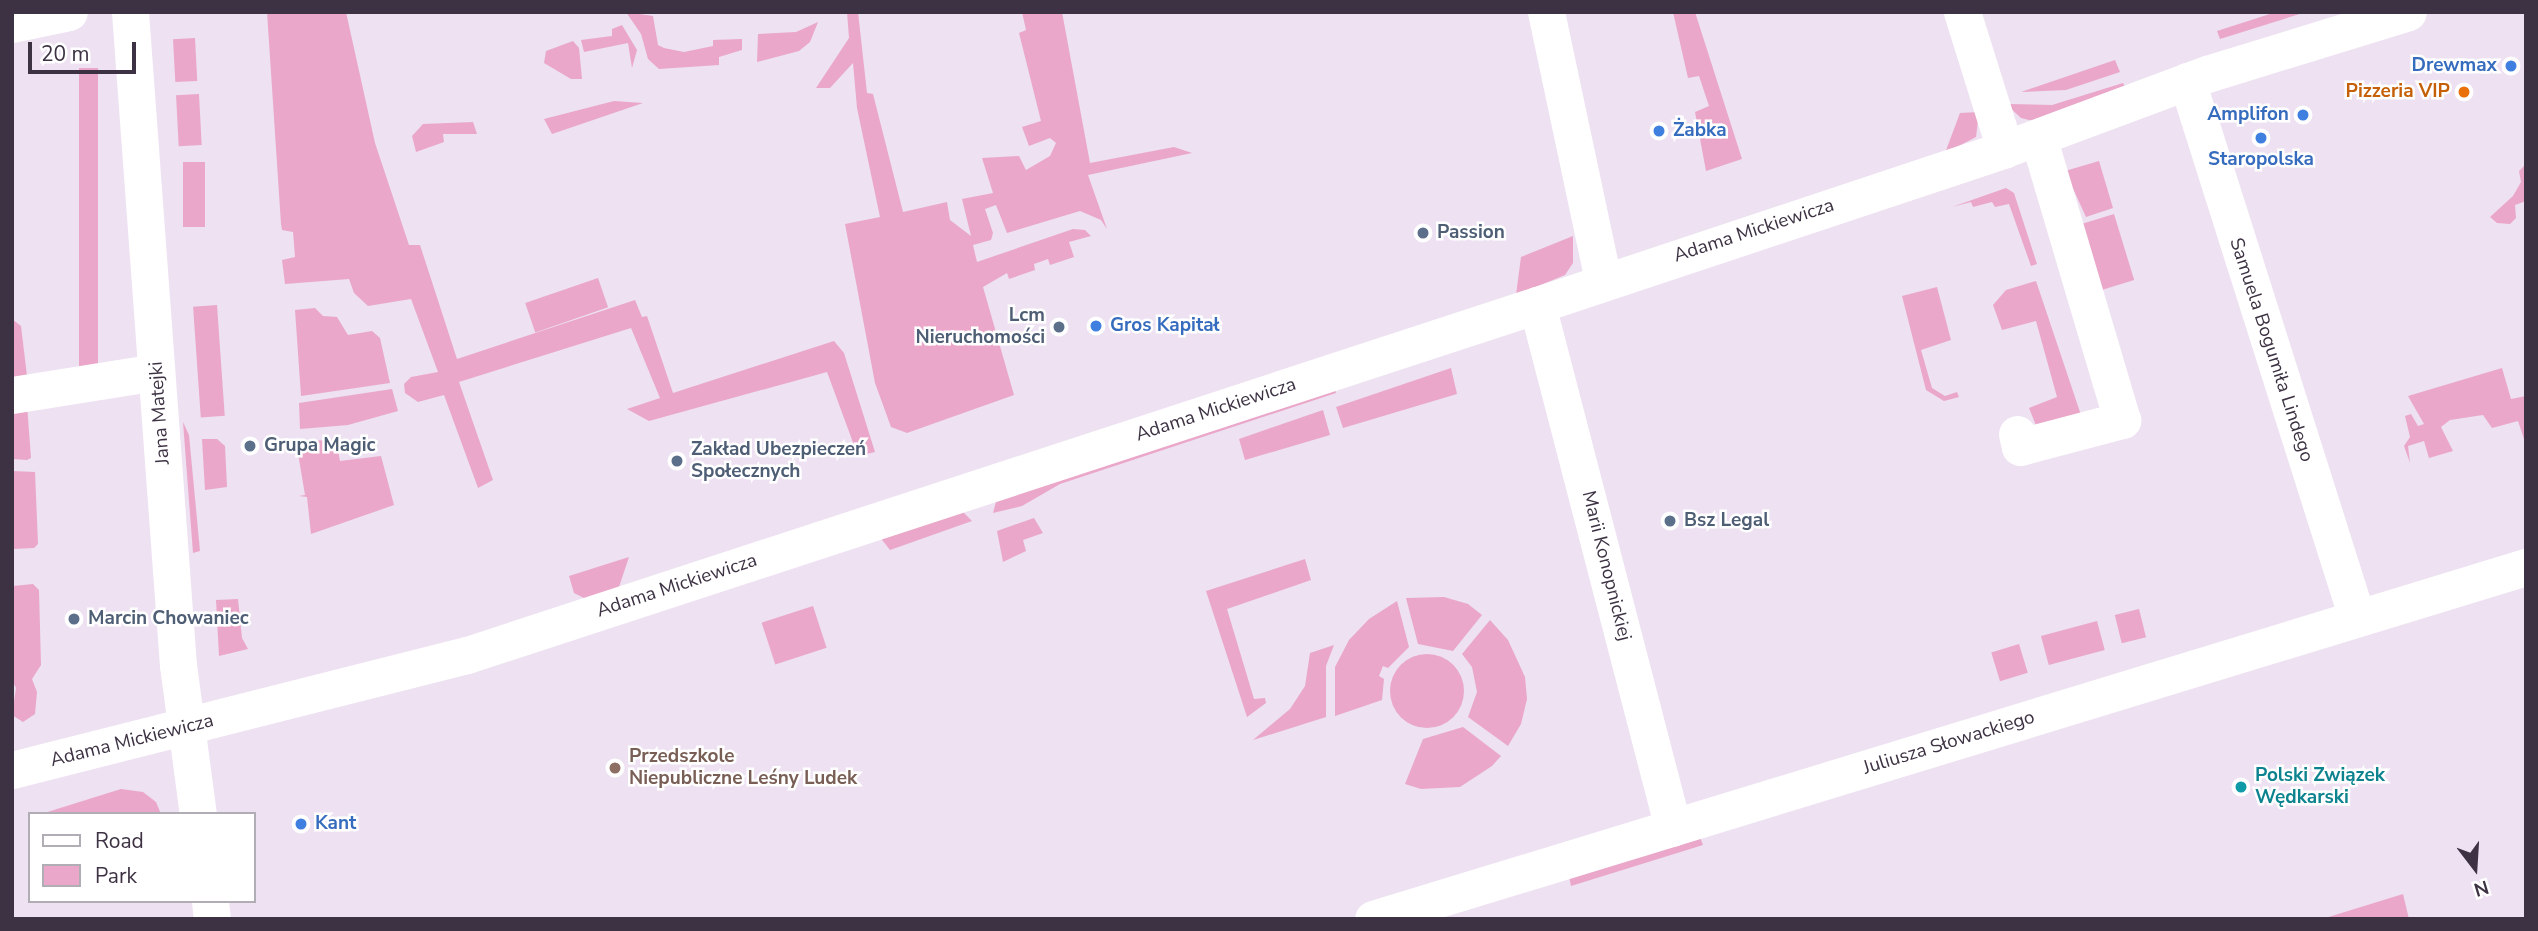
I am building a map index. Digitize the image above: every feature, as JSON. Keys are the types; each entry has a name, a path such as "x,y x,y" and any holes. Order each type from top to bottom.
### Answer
{"street":[{"path":"12,24 69,12"},
{"name":"Jana Matejki","path":"130,12 185,729 198,812"},
{"path":"1546,12 1604,280"},
{"path":"1962,12 2021,143 2122,420 2020,446 2017,434"},
{"name":"Adama Mickiewicza","path":"12,770 185,729 467,655 1537,305 1604,280 2021,143 2187,81 2408,12"},
{"name":"Samuela Bogumiła Lindego","path":"2187,81 2357,618"},
{"name":"Marii Konopnickiej","path":"1537,305 1673,828"},
{"path":"12,395 156,372"},
{"name":"Juliusza Słowackiego","path":"1373,919 2526,567"}],"green space":[{"path":"267,12 346,12 375,143 409,245 420,245 457,359 635,300 642,317 647,316 673,393 834,341 844,353 875,452 858,456 827,372 649,421 627,409 660,398 631,328 459,382 493,480 478,488 444,395 418,402 405,393 404,384 411,377 438,372 411,299 368,306 354,293 349,279 285,284 282,260 295,257 293,232 282,230 281,224"},
{"path":"626,12 653,16 658,45 664,48 684,52 713,46 713,40 742,39 742,50 719,57 719,65 659,69 648,59 641,34"},
{"path":"847,12 858,12 867,93 873,94 903,212 947,202 950,220 971,236 962,199 993,193 982,158 1019,156 1026,170 1050,156 1056,143 1050,138 1029,146 1022,127 1041,121 1019,33 1026,30 1022,12 1062,12 1090,163 1174,147 1192,153 1088,175 1107,229 1101,220 1080,211 1007,233 996,205 985,209 993,233 991,240 973,245 977,262 1073,229 1085,230 1091,236 1069,242 1074,257 1050,265 1048,259 1034,264 1035,270 1009,279 1007,273 983,287 1014,395 907,433 891,427 875,383 845,224 880,217 857,108 853,63 830,88 816,88 849,38"},
{"path":"1673,12 1695,12 1742,159 1706,171 1695,112 1709,106 1699,76 1688,78"},
{"path":"2276,12 2306,12 2220,39 2217,31"},
{"path":"818,22 810,42 799,51 757,62 758,34 796,32"},
{"path":"622,25 637,50 632,68 628,43 584,52 581,40 612,36 612,29"},
{"path":"195,38 197,81 175,82 173,39"},
{"path":"573,41 579,48 582,79 571,79 544,63 546,51"},
{"path":"2115,60 2120,72 2066,90 2021,92"},
{"path":"79,68 98,68 98,369 79,369"},
{"path":"2123,83 2126,88 2033,121 2021,118 2006,104 2052,105"},
{"path":"199,94 202,145 179,146 176,95"},
{"path":"614,101 643,103 552,134 544,119"},
{"path":"1979,112 1976,137 1945,153 1960,113"},
{"path":"473,122 477,134 443,134 444,142 416,152 412,136 423,124"},
{"path":"2099,161 2113,208 2086,217 2065,171"},
{"path":"183,162 205,162 205,227 183,227"},
{"path":"2526,164 2526,201 2515,205 2516,218 2510,224 2497,223 2490,217 2513,196 2521,182 2519,171"},
{"path":"2006,188 2014,193 2037,264 2031,266 2009,204 1995,207 1992,202 1973,207 1971,202 1952,207"},
{"path":"2114,214 2134,280 2102,290 2081,224"},
{"path":"1573,236 1573,263 1565,275 1516,295 1521,257"},
{"path":"598,278 608,307 535,332 525,303"},
{"path":"2036,281 2082,418 2037,428 2029,408 2057,397 2036,321 2002,330 1993,305 2006,290"},
{"path":"1937,287 1951,340 1921,350 1932,388 1945,396 1957,392 1959,397 1944,401 1926,390 1902,296"},
{"path":"217,305 225,416 201,417 193,307"},
{"path":"315,308 323,316 337,317 348,335 372,331 380,338 390,383 301,396 295,310"},
{"path":"12,319 21,326 27,376 12,378"},
{"path":"1451,368 1457,394 1343,428 1336,407"},
{"path":"2502,368 2511,399 2526,396 2526,445 2518,421 2492,428 2483,415 2450,420 2441,427 2453,451 2429,458 2424,441 2408,446 2410,463 2404,446 2410,437 2405,416 2411,414 2418,426 2424,424 2408,396"},
{"path":"1334,386 1336,393 1060,484 1022,506 993,513 997,498"},
{"path":"392,389 398,411 348,425 300,429 299,403"},
{"path":"12,404 27,405 31,458 27,460 12,459"},
{"path":"1323,410 1330,435 1245,460 1239,439"},
{"path":"183,422 189,435 200,551 193,553"},
{"path":"202,439 217,439 225,446 227,487 205,490"},
{"path":"336,440 340,461 381,456 394,505 311,534 307,497 299,496 305,495 296,441"},
{"path":"12,471 35,472 38,544 34,548 13,549"},
{"path":"961,510 972,521 890,550 879,536"},
{"path":"1034,518 1043,533 1023,540 1026,551 1003,562 997,531"},
{"path":"629,557 618,590 588,600 574,593 569,576"},
{"path":"1305,559 1311,580 1227,609 1254,699 1265,698 1266,703 1247,717 1206,591"},
{"path":"33,584 39,590 41,665 32,679 37,692 35,714 23,722 12,715 16,688 12,680 12,593 13,586"},
{"path":"1444,597 1468,604 1482,615 1453,651 1418,644 1406,598"},
{"path":"238,599 242,638 248,649 219,656 216,600"},
{"path":"1397,601 1409,647 1388,668 1383,666 1379,676 1384,679 1382,700 1335,716 1335,667 1349,640 1369,619"},
{"path":"813,606 827,648 775,665 762,623"},
{"path":"2139,609 2146,637 2122,643 2115,615"},
{"path":"1490,620 1508,640 1525,677 1527,699 1521,724 1508,746 1468,717 1477,692 1472,667 1462,654"},
{"path":"2097,621 2105,650 2049,665 2041,636"},
{"path":"2019,644 2028,673 2000,681 1991,652"},
{"path":"1334,645 1326,666 1326,717 1253,740 1290,709 1305,686 1310,653"},
{"path":"1427,654 1441,657 1453,665 1461,677 1464,691 1461,705 1453,717 1441,725 1427,728 1413,725 1401,717 1393,705 1390,691 1393,677 1401,665 1413,657"},
{"path":"1463,727 1501,756 1492,766 1460,787 1421,789 1405,784 1423,739"},
{"path":"121,789 143,792 156,802 160,812 47,812"},
{"path":"1700,837 1703,845 1571,886 1569,876"},
{"path":"2403,894 2409,919 2322,919"}],"place":[{"name":"Drewmax","path":"2511,66"},
{"name":"Pizzeria VIP","path":"2464,92"},
{"name":"Amplifon","path":"2303,115"},
{"name":"Żabka","path":"1659,131"},
{"name":"Staropolska","path":"2261,138"},
{"name":"Passion","path":"1423,233"},
{"name":"Gros Kapitał","path":"1096,326"},
{"name":"Lcm Nieruchomości","path":"1059,327"},
{"name":"Grupa Magic","path":"250,446"},
{"name":"Zakład Ubezpieczeń Społecznych","path":"677,461"},
{"name":"Bsz Legal","path":"1670,521"},
{"name":"Marcin Chowaniec","path":"74,619"},
{"name":"Przedszkole Niepubliczne Leśny Ludek","path":"615,768"},
{"name":"Polski Związek Wędkarski","path":"2241,787"},
{"name":"Kant","path":"301,824"}]}
